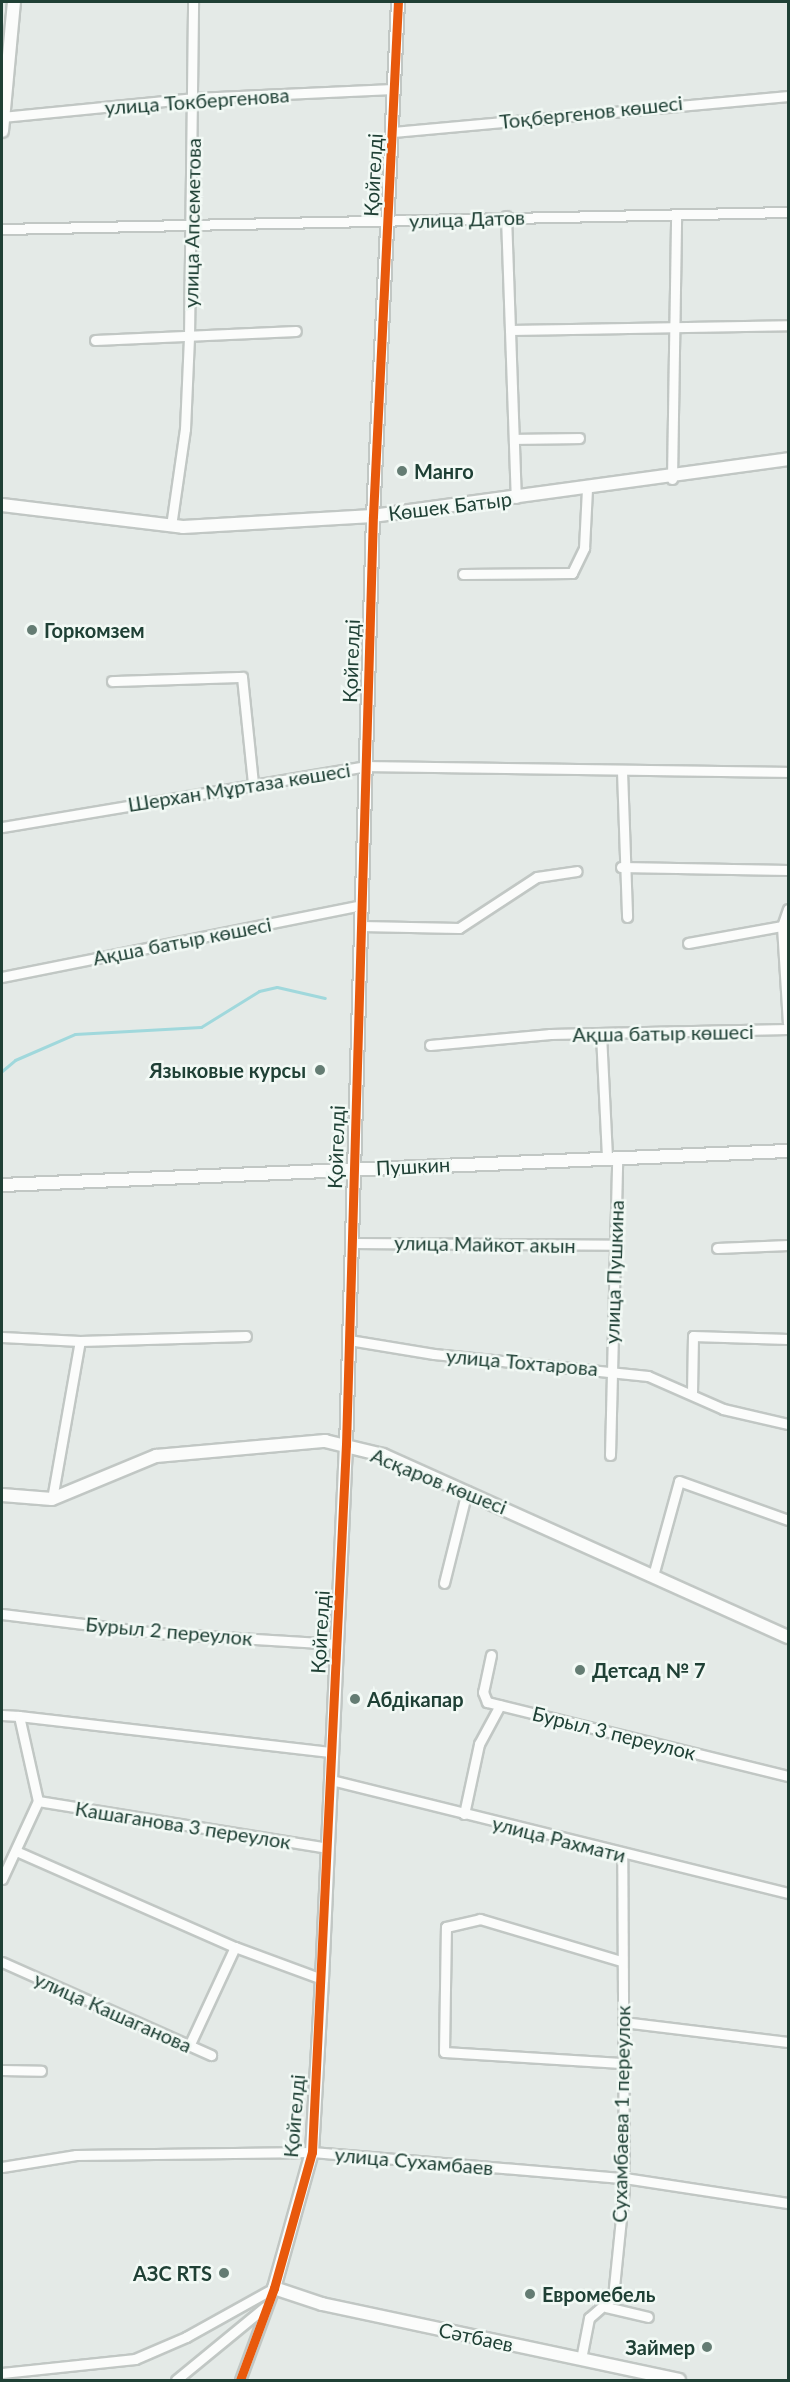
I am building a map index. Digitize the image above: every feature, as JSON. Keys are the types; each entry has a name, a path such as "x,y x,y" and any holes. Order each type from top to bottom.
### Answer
{"street":[{"path":"2,130 14,2"},
{"name":"улица Апсеметова","path":"171,526 185,429 189,337 195,98 193,2"},
{"name":"Қойгелді","path":"274,2288 312,2152 322,1979 346,1445 373,516 398,2"},
{"name":"улица Токбергенова","path":"2,117 195,98 393,89"},
{"name":"Тоқбергенов көшесі","path":"393,132 789,96"},
{"name":"улица Датов","path":"2,229 191,223 389,221 506,216 789,212"},
{"path":"672,479 676,214"},
{"path":"506,216 516,498"},
{"path":"510,330 789,325"},
{"name":"улица Апсеметова","path":"95,340 296,332"},
{"path":"514,439 579,438"},
{"name":"Көшек Батыр","path":"2,505 171,526 373,516 672,479 789,459"},
{"path":"463,574 572,573 584,548 587,489"},
{"path":"112,681 242,677 253,783"},
{"name":"Шерхан Мұртаза көшесі","path":"2,827 253,783 366,766 789,772"},
{"path":"622,771 621,867 627,917"},
{"path":"621,867 789,870"},
{"path":"361,926 459,928 537,877 577,871"},
{"name":"Ақша батыр көшесі","path":"2,977 362,905"},
{"path":"789,909 782,926 789,1023"},
{"path":"688,943 782,926"},
{"name":"Ақша батыр көшесі","path":"430,1045 601,1034 789,1029"},
{"name":"улица Пушкина","path":"601,1034 618,1245 610,1369 610,1455"},
{"name":"Пушкин","path":"2,1185 789,1151"},
{"name":"улица Майкот акын","path":"352,1243 618,1245"},
{"path":"717,1248 789,1245"},
{"path":"2,1337 80,1341 246,1336"},
{"path":"692,1393 693,1336 789,1339"},
{"name":"улица Тохтарова","path":"349,1340 434,1354 610,1369 692,1393 723,1409 789,1424"},
{"path":"52,1499 80,1341"},
{"name":"Асқаров көшесі","path":"2,1494 52,1499 156,1456 325,1441 346,1445 467,1491 654,1572 789,1636"},
{"path":"654,1572 679,1482 789,1520"},
{"path":"444,1583 467,1491"},
{"name":"Бурыл 2 переулок","path":"2,1614 157,1633 337,1644"},
{"path":"464,1814 479,1744 500,1705 484,1698 491,1655"},
{"name":"Бурыл 3 переулок","path":"500,1705 789,1776"},
{"path":"2,1715 332,1752"},
{"path":"2,1879 38,1801 19,1716"},
{"name":"улица Рахмати","path":"331,1780 622,1855 789,1893"},
{"name":"Кашаганова 3 переулок","path":"38,1801 328,1848"},
{"path":"16,1851 235,1947 322,1979"},
{"name":"Сухамбаева 1 переулок","path":"580,2360 589,2318 606,2307 616,2275 624,2178 621,2063 623,2022 622,1855"},
{"path":"621,1961 480,1919 446,1927 444,2052 621,2063"},
{"path":"189,2046 235,1947"},
{"name":"улица Кашаганова","path":"2,1962 211,2055"},
{"path":"623,2022 789,2042"},
{"path":"2,2070 41,2071"},
{"name":"улица Сухамбаев","path":"2,2167 76,2155 312,2152 624,2178 789,2203"},
{"path":"240,2380 265,2307 274,2288"},
{"path":"2,2373 135,2359 186,2337 274,2288"},
{"name":"Сәтбаев","path":"274,2288 322,2304 679,2380"},
{"path":"176,2380 265,2307"},
{"path":"606,2307 648,2317"}],"waterway":[{"path":"2,1071 15,1060 75,1034 201,1027 259,991 277,987 325,998"}],"cycle path":[{"path":"240,2380 274,2288 312,2152 346,1445 373,516 398,2"}],"place":[{"name":"Манго","path":"402,471"},
{"name":"Горкомзем","path":"32,630"},
{"name":"Языковые курсы","path":"320,1070"},
{"name":"Детсад № 7","path":"580,1670"},
{"name":"Абдiкапар","path":"355,1699"},
{"name":"АЗС RTS","path":"224,2273"},
{"name":"Евромебель","path":"530,2294"},
{"name":"Займер","path":"707,2347"}]}
